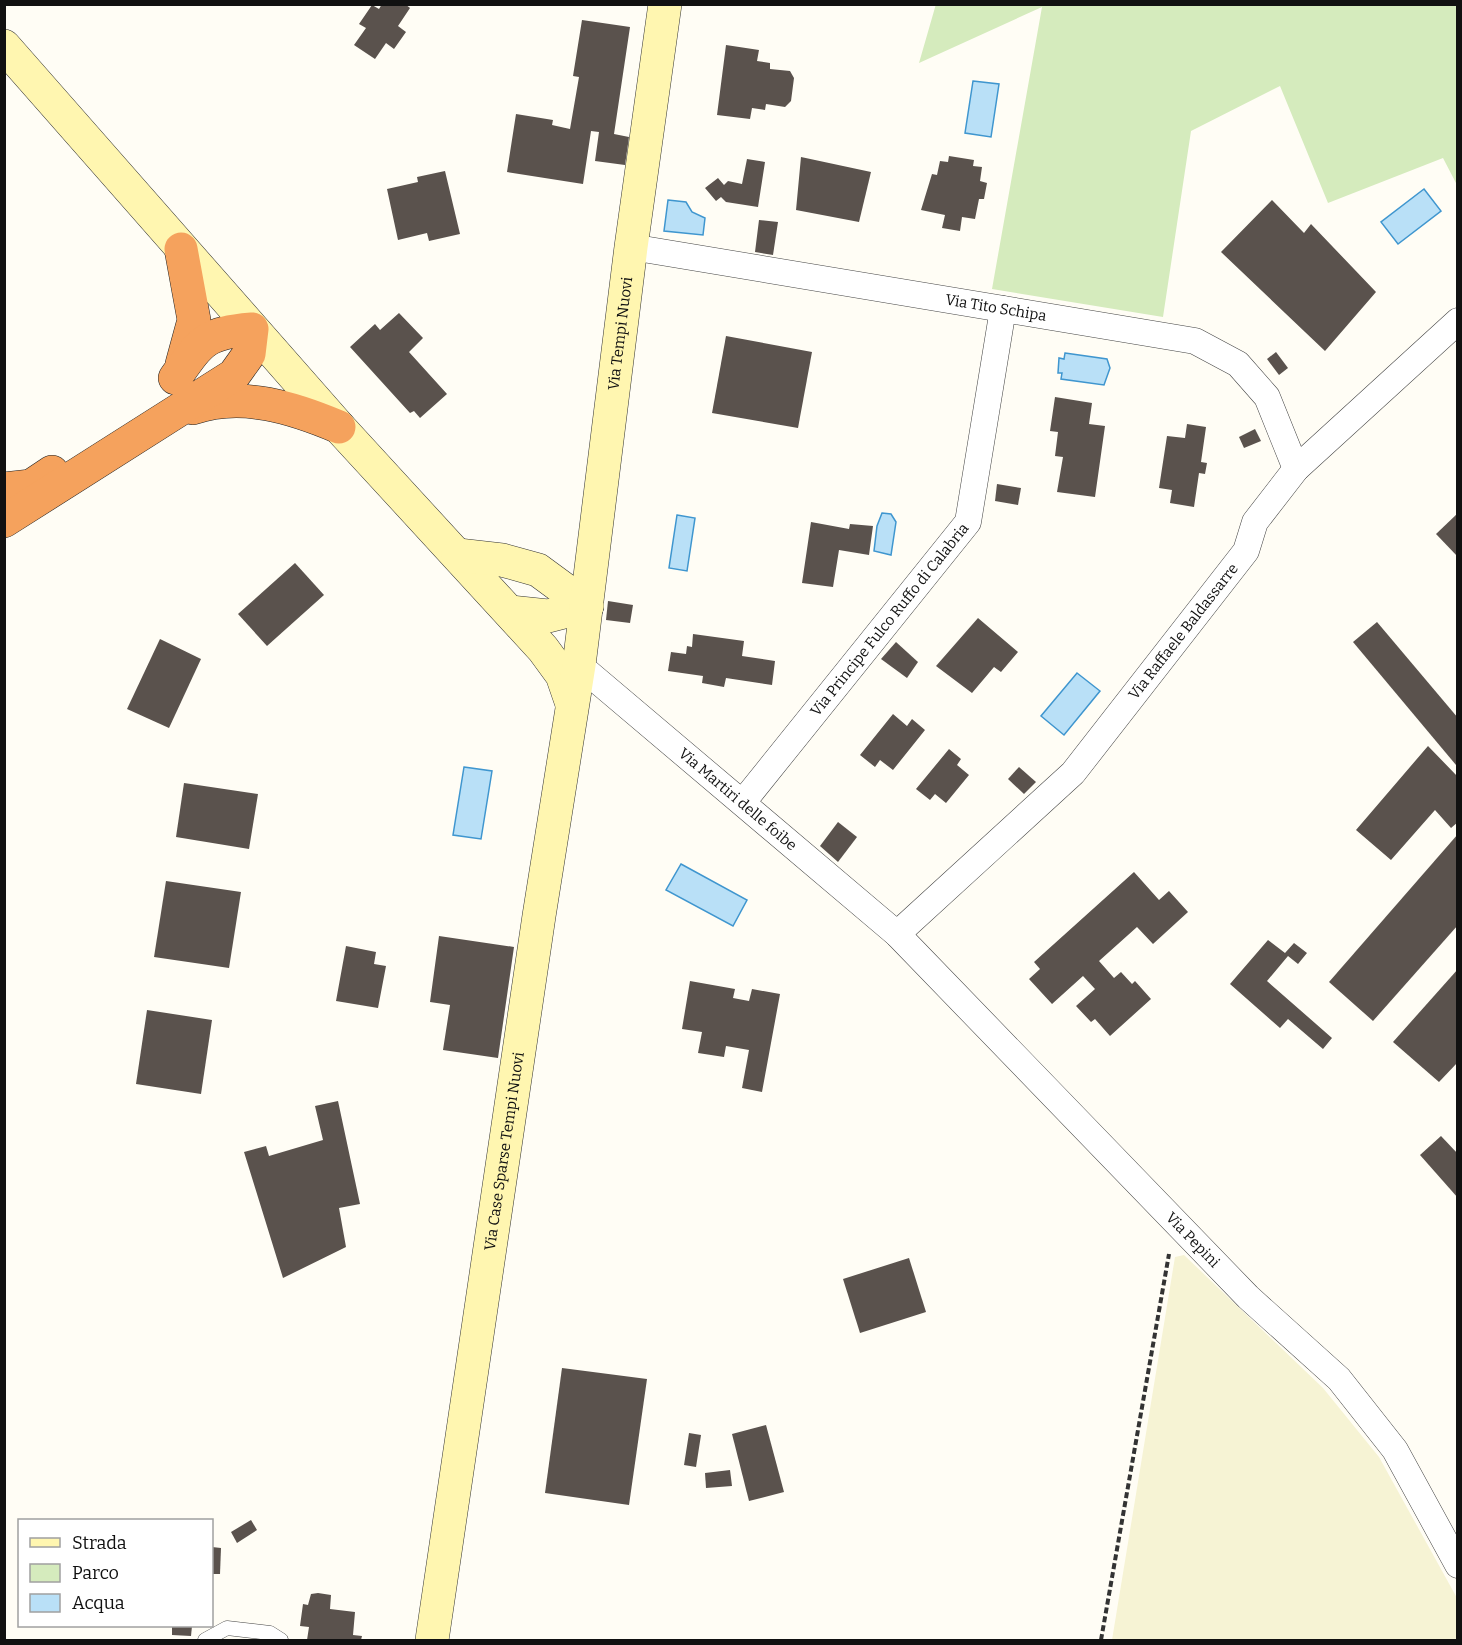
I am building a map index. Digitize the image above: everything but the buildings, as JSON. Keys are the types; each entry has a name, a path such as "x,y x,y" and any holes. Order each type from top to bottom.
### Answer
{"highway":[{"path":"175,378 187,354 194,320 181,249"},
{"path":"4,489 31,486 161,397 198,345 215,334 252,329 249,354 234,375 4,521"},
{"path":"172,415 199,406 243,401 302,411 339,427"}],"street":[{"name":"Via Tempi Nuovi","path":"579,664 631,247 665,4"},
{"path":"4,46 339,427 510,612 562,675 572,704"},
{"name":"Via Tito Schipa","path":"631,247 1195,341 1238,364 1267,397 1296,469"},
{"name":"Via Principe Fulco Ruffo di Calabria","path":"743,802 968,522 1003,309"},
{"name":"Via Raffaele Baldassarre","path":"897,934 1073,773 1246,551 1255,522 1296,469 1458,321"},
{"path":"538,570 568,559 595,532"},
{"path":"458,555 502,560 538,570 587,606"},
{"path":"510,612 548,616 587,606"},
{"name":"Via Martiri delle foibe","path":"579,664 897,934"},
{"name":"Via Case Sparse Tempi Nuovi","path":"432,1641 579,664"},
{"name":"Via Pepini","path":"897,934 1248,1297 1339,1379 1395,1450 1458,1565"}],"lane":[{"path":"205,1641 226,1628 270,1633 281,1641"}],"path":[{"path":"1101,1641 1175,1220"}],"shaded area":[{"path":"1184,1255 1323,1388 1379,1457 1457,1598 1457,1640 1112,1640 1175,1257"}],"green space":[{"path":"936,4 1457,5 1457,185 1443,158 1328,203 1280,86 1191,131 1163,317 992,289 1042,7 919,63"}],"water":[{"path":"973,81 999,84 991,137 965,133"},
{"path":"1424,189 1441,211 1398,244 1381,222"},
{"path":"668,200 686,202 692,212 705,218 703,235 664,231"},
{"path":"1065,353 1107,359 1110,368 1104,385 1061,379 1062,373 1058,373 1059,358 1064,359"},
{"path":"882,513 891,514 896,522 891,555 874,551 877,526"},
{"path":"677,515 695,518 687,571 669,568"},
{"path":"1077,673 1100,691 1064,735 1041,716"},
{"path":"464,767 492,771 481,839 453,835"},
{"path":"681,864 747,900 733,926 666,890"}]}
